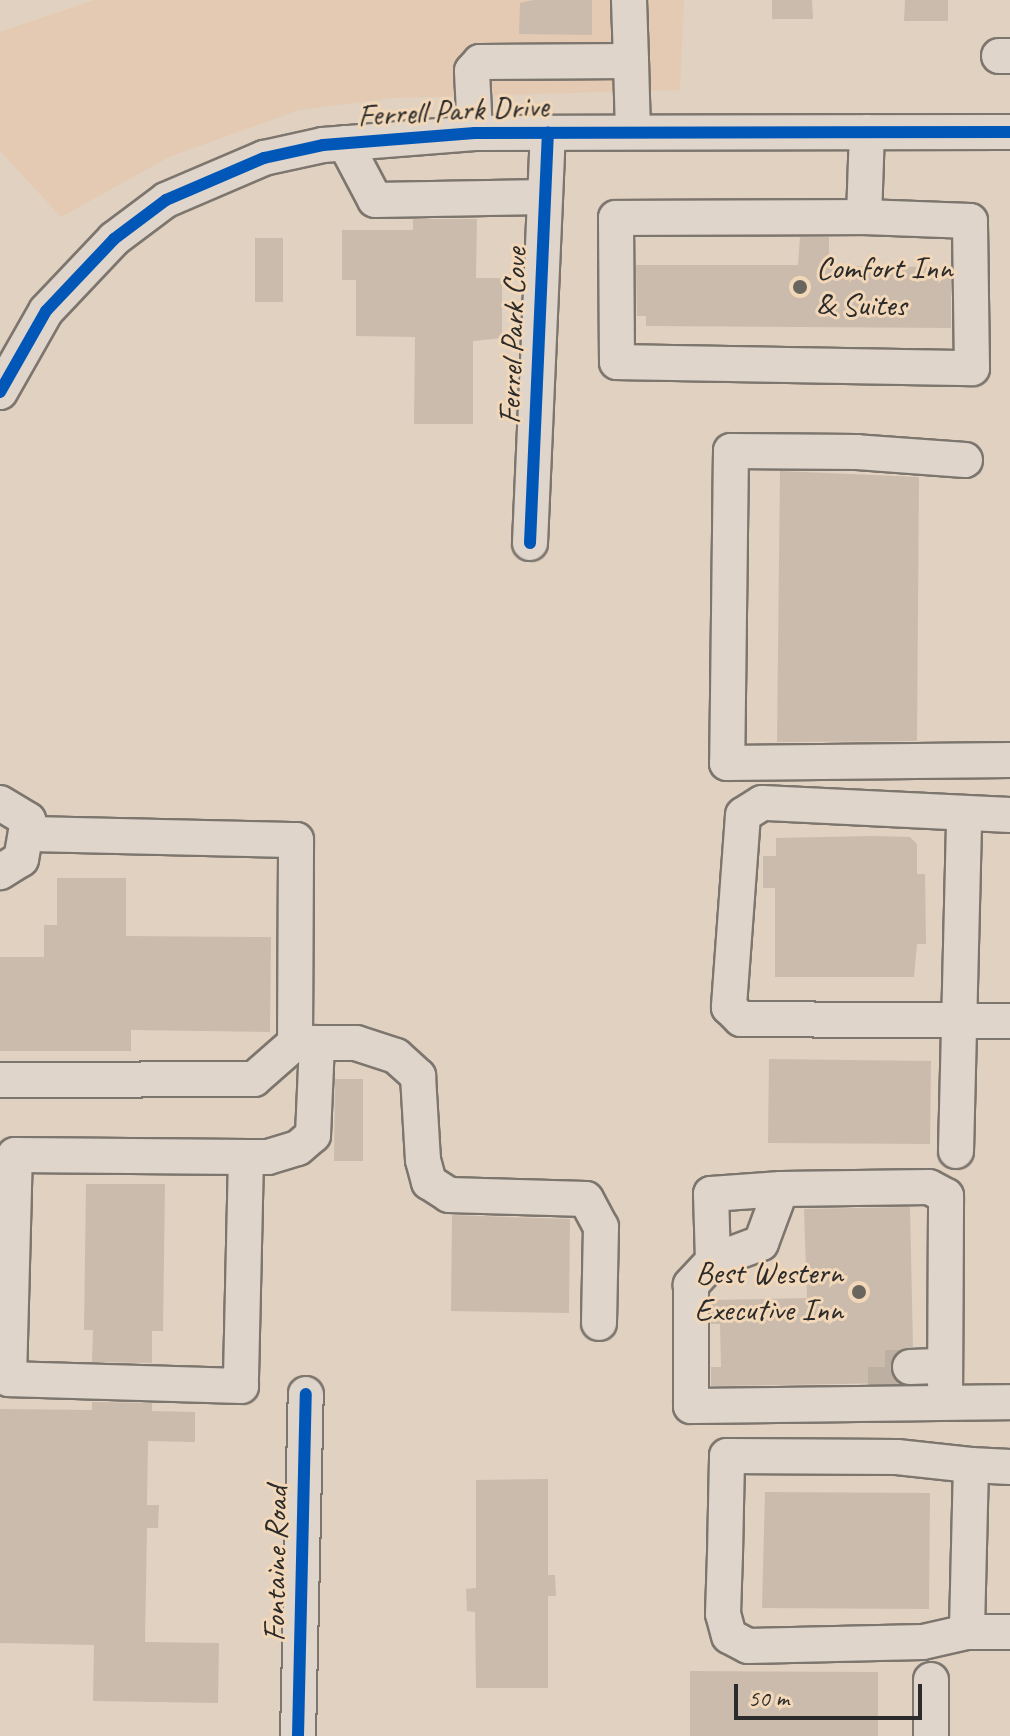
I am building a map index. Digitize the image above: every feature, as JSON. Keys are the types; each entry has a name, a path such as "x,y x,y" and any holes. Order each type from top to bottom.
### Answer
{"street":[{"path":"629,0 633,132"},
{"path":"475,133 475,65 631,61"},
{"name":"Ferrel Park Cove","path":"530,543 548,132"},
{"path":"864,217 867,132"},
{"name":"Ferrell Park Drive","path":"0,392 30,335 65,287 144,216 196,184 245,164 345,143 475,133 1010,132"},
{"path":"345,143 375,200 545,197"},
{"path":"864,217 970,221 972,368 617,362 616,218 864,217"},
{"path":"965,460 857,452 731,451 727,763 1010,760"},
{"path":"0,803 28,820 21,859 0,872"},
{"path":"1010,815 762,803 743,815 729,1007 741,1019 1010,1021"},
{"path":"956,1151 964,814"},
{"path":"26,834 296,840 313,1135 298,1148 246,1157 15,1155 9,1379 241,1386 246,1157"},
{"path":"0,1080 254,1079 306,1043 356,1043 396,1056 418,1076 423,1160 429,1182 449,1195 586,1199 601,1227 599,1323"},
{"path":"713,1261 711,1194 781,1189 929,1187 946,1196 945,1401"},
{"path":"781,1189 761,1243 713,1261 691,1285 691,1406 893,1384 944,1366"},
{"path":"893,1384 945,1401 1010,1402"},
{"name":"Fontaine Road","path":"298,1736 306,1394"},
{"path":"1010,1467 897,1457 727,1456 724,1584 729,1636 748,1646 923,1642 967,1632 1010,1632"},
{"path":"967,1632 971,1465"},
{"path":"931,1680 931,1736"}],"shaded area":[{"path":"94,0 684,0 680,90 393,98 299,110 169,157 61,217 0,151 0,32"}],"building":[{"path":"534,0 592,0 592,35 519,34 520,3"},
{"path":"772,0 812,0 813,19 772,19"},
{"path":"905,0 948,0 948,21 904,21"},
{"path":"413,219 477,219 476,278 502,278 502,338 473,341 473,424 414,424 415,337 356,336 356,280 342,280 342,230 413,230"},
{"name":"Comfort Inn & Suites","path":"800,237 829,237 829,266 951,267 951,328 646,326 646,316 637,316 636,265 798,265"},
{"path":"255,238 283,238 283,302 255,302"},
{"path":"780,471 919,477 917,741 777,742"},
{"path":"910,837 917,844 917,874 925,874 926,944 917,944 914,977 775,977 775,888 763,888 763,856 776,856 776,838"},
{"path":"57,878 126,878 126,936 271,937 270,1032 131,1030 131,1051 0,1051 0,957 44,957 44,925 57,925"},
{"path":"769,1059 931,1061 930,1144 768,1143"},
{"path":"335,1079 363,1079 363,1161 334,1161"},
{"path":"86,1184 165,1184 163,1331 152,1331 152,1363 92,1362 93,1330 84,1330"},
{"name":"Best Western Executive Inn","path":"910,1207 913,1347 892,1358 890,1368 899,1383 711,1386 711,1367 721,1367 720,1324 711,1324 711,1300 807,1298 804,1209"},
{"path":"452,1215 570,1219 569,1313 451,1311"},
{"path":"92,1402 152,1403 152,1411 195,1412 195,1442 148,1441 147,1505 159,1505 158,1528 147,1528 145,1642 219,1643 218,1703 93,1701 94,1645 0,1643 0,1409 92,1410"},
{"path":"548,1479 548,1575 555,1575 556,1596 548,1596 548,1688 476,1688 475,1612 467,1611 466,1589 476,1588 476,1480"},
{"path":"765,1492 930,1493 929,1609 762,1608"},
{"path":"690,1671 878,1672 878,1736 690,1736"}],"tunnel":[{"path":"885,1385 885,1367 910,1367"}],"cycle path":[{"path":"530,543 548,132"},
{"path":"0,392 46,311 114,239 166,200 264,158 323,145 475,133 1010,132"},
{"path":"298,1736 306,1394"}],"place":[{"name":"Comfort Inn & Suites","path":"800,287"},
{"name":"Best Western Executive Inn","path":"859,1292"}]}
